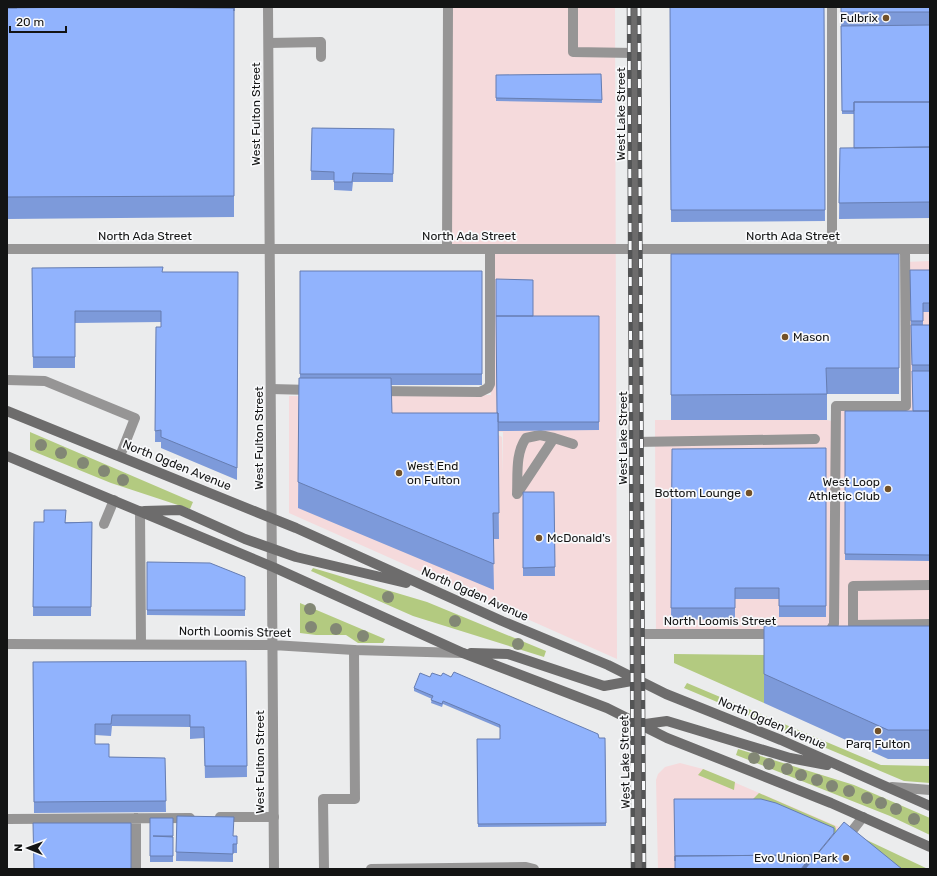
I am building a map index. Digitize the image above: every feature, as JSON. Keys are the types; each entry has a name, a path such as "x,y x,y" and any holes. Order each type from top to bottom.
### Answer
{"main road":[{"name":"West Lake Street","path":"634,7 636,634 639,869"},
{"name":"North Ogden Avenue","path":"7,411 272,518 431,589 608,665 637,680 887,786 930,806"},
{"path":"7,456 272,567 463,653 607,708 667,738 830,803 930,847"},
{"path":"140,511 180,510 245,539 296,557 431,589"},
{"path":"463,653 508,654 604,686 637,680"},
{"path":"638,724 667,721 790,758 847,770"}],"street":[{"name":"West Fulton Street","path":"268,7 274,869"},
{"path":"447,249 448,7"},
{"path":"573,7 573,52 634,53"},
{"path":"832,7 832,250"},
{"path":"269,43 321,42 321,57"},
{"name":"North Ada Street","path":"7,249 930,249"},
{"path":"365,391 480,392 488,388 490,384 490,249"},
{"path":"824,634 834,624 836,406 906,406 905,249"},
{"path":"7,380 45,381 135,418 120,456"},
{"path":"271,389 319,390"},
{"path":"554,438 517,494 518,455 521,444 526,438 540,435 554,438 573,444"},
{"path":"636,442 815,439"},
{"path":"104,524 114,500"},
{"path":"140,511 141,644"},
{"path":"930,585 853,586 853,624 930,624"},
{"name":"North Loomis Street","path":"636,634 788,634"},
{"name":"North Loomis Street","path":"7,644 273,645 354,650 463,653"},
{"path":"324,869 323,800 356,799 354,650"},
{"path":"887,786 908,790 930,790"},
{"path":"7,819 274,817"},
{"path":"839,847 863,817"},
{"path":"136,818 136,869"},
{"path":"372,869 526,867 534,869"}],"shaded area":[{"path":"448,7 615,7 617,659 289,513 289,396 491,395 490,249 447,249","holes":["493,432 503,432 503,475 502,437"]},
{"path":"930,261 930,633 656,635 655,420 827,420 836,422 836,406 906,406 905,262"},
{"path":"680,763 703,769 851,832 821,869 658,869 656,780 658,774 665,767"}],"green space":[{"path":"30,432 193,502 190,509 111,483 30,450"},
{"path":"313,568 427,602 546,651 544,657 413,616 311,571"},
{"path":"300,603 385,639 383,643 358,643 346,635 316,635 300,633"},
{"path":"674,654 764,655 764,703 674,663"},
{"path":"687,683 881,765 930,766 930,783 904,781 684,688"},
{"path":"738,749 854,785 930,818 930,835 890,816 736,755"},
{"path":"703,769 735,782 734,790 698,775"},
{"path":"759,793 835,826 838,835 753,799"},
{"path":"854,834 928,869 885,869"}],"building":[{"path":"112,7 234,7 234,8"},
{"path":"670,7 824,7 825,210 671,210"},
{"path":"841,7 930,7 930,12 841,12"},
{"path":"7,8 234,8 234,196 7,197"},
{"path":"930,25 930,102 854,102 854,111 842,111 841,26"},
{"path":"601,74 602,100 496,98 496,75"},
{"path":"854,102 930,102 930,147 854,148"},
{"path":"312,128 394,129 393,174 353,173 352,182 334,182 334,172 311,171"},
{"path":"930,147 930,202 839,203 840,148"},
{"name":"Mason","path":"671,254 899,254 899,368 826,368 827,394 671,395"},
{"path":"163,267 162,272 238,272 237,468 161,437 161,430 155,431 156,327 161,327 161,311 75,311 75,357 33,357 32,268"},
{"path":"910,270 930,270 930,303 923,303 923,321 911,321"},
{"path":"300,271 482,271 482,374 300,374"},
{"path":"496,279 533,280 533,316 496,316"},
{"path":"496,316 599,316 599,422 498,422"},
{"path":"911,325 930,325 930,365 912,365"},
{"path":"912,371 930,371 930,411 913,411"},
{"name":"West End on Fulton","path":"299,378 391,378 392,413 498,413 499,513 493,513 494,564 298,482"},
{"name":"West Loop Athletic Club","path":"845,411 930,411 930,555 845,554"},
{"path":"826,448 826,606 779,606 779,588 735,588 735,608 671,608 672,449"},
{"name":"McDonald's","path":"523,492 554,492 555,567 523,568"},
{"path":"44,510 66,510 65,523 92,522 91,607 33,607 34,522 44,522"},
{"path":"147,562 210,563 245,577 245,610 147,610"},
{"name":"Parq Fulton","path":"764,626 930,626 930,730 888,730 764,674"},
{"path":"246,661 247,766 205,766 204,727 190,727 190,715 112,715 111,724 95,724 95,744 109,744 109,757 165,758 166,801 34,802 33,662"},
{"path":"454,672 598,734 599,738 605,738 606,823 478,824 477,739 500,739 500,725 443,701 442,704 431,700 433,696 414,688 420,673 430,677 432,673 441,676 443,673 451,677"},
{"path":"674,799 761,799 776,803 834,828 834,833 812,860 812,855 675,856 675,861"},
{"path":"177,816 234,817 233,836 237,836 237,844 233,844 233,854 176,852"},
{"path":"150,818 173,818 173,836 153,836 173,837 173,856 150,856"},
{"path":"844,822 902,869 805,869"},
{"path":"33,823 131,823 131,869 34,869"},
{"path":"812,855 801,869 675,869 675,856"}],"railway":[{"path":"629,7 633,869"},
{"path":"639,7 644,869"}],"place":[{"name":"Fulbrix","path":"886,18"},
{"name":"Mason","path":"785,337"},
{"name":"West End on Fulton","path":"399,473"},
{"name":"West Loop Athletic Club","path":"888,489"},
{"name":"Bottom Lounge","path":"749,493"},
{"name":"McDonald's","path":"539,538"},
{"name":"Parq Fulton","path":"878,731"},
{"name":"Evo Union Park","path":"846,858"}]}
